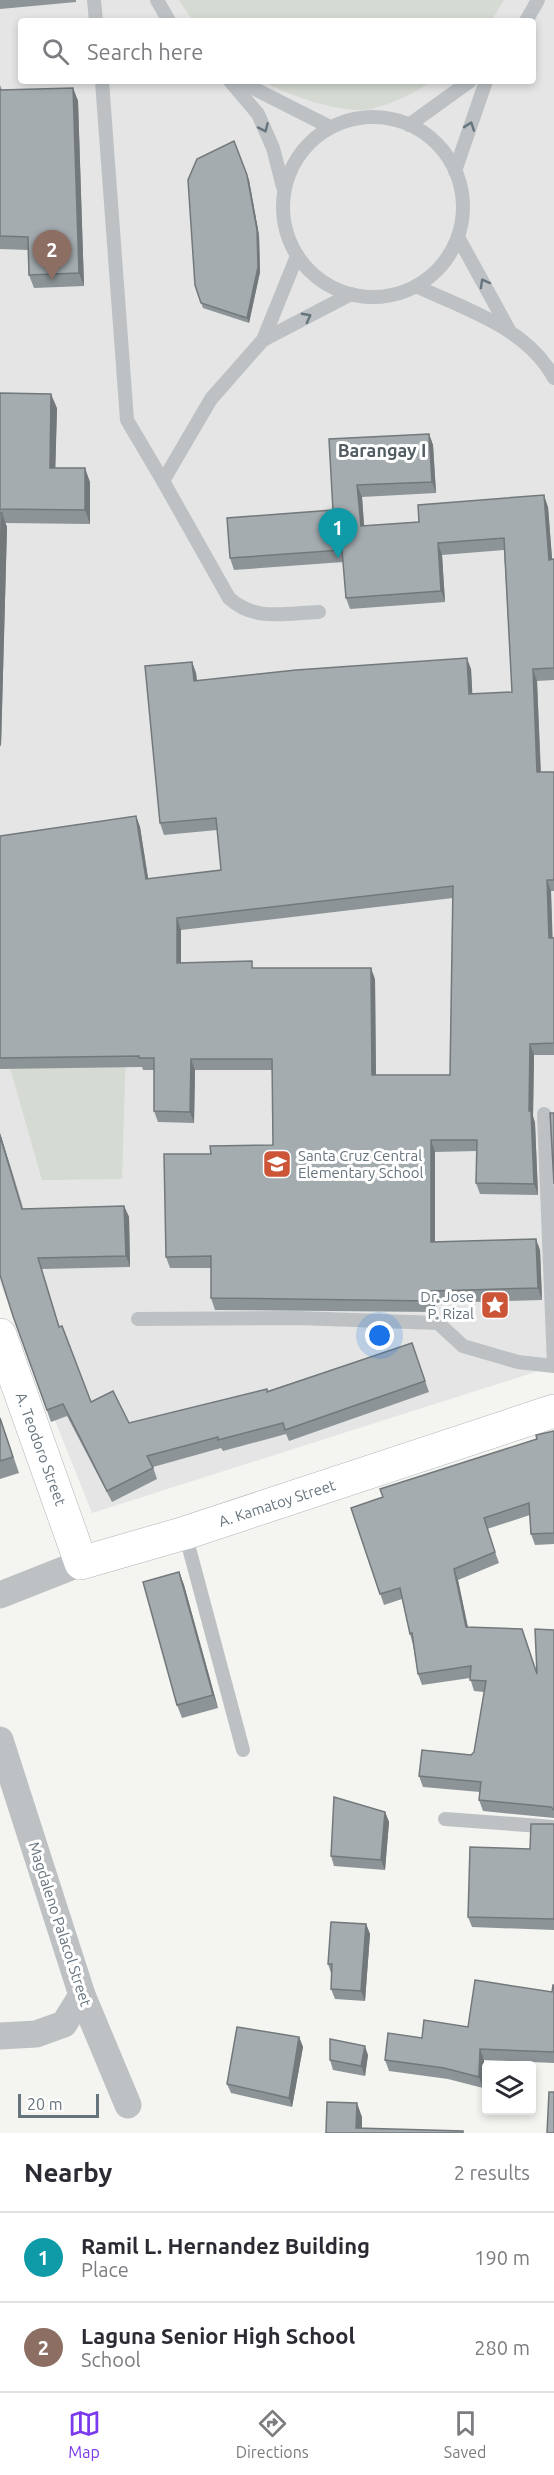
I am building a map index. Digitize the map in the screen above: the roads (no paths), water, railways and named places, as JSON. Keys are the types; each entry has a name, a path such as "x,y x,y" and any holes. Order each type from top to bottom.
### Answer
{"street":[{"name":"A. Teodoro Street","path":"0,1335 81,1563"},
{"name":"A. Kamatoy Street","path":"0,1594 81,1563 185,1533 554,1411"},
{"name":"Magdaleno Palacol Street","path":"0,1740 82,1995 128,2105"},
{"path":"0,2036 36,2034 64,2024 82,1995"}],"lane":[{"path":"94,0 96,18"},
{"path":"157,0 167,18"},
{"path":"528,18 538,0"},
{"path":"102,84 127,420 229,598 241,609 256,614 319,612"},
{"path":"233,84 258,114 273,148 284,190 284,225 297,256 320,280 351,294 384,297 416,286 442,266 458,237 463,204 455,171 436,144 409,125 394,120 370,117 345,121 317,136 295,160 284,190"},
{"path":"245,84 330,128"},
{"path":"409,125 466,84"},
{"path":"455,171 485,84"},
{"path":"458,237 509,330"},
{"path":"163,481 210,399 263,340 297,256"},
{"path":"416,286 509,330 550,366 554,378"},
{"path":"263,340 351,294"},
{"path":"138,1319 298,1318 438,1323 463,1346 518,1362 554,1365 544,1114"},
{"path":"185,1533 243,1750"},
{"path":"445,1819 554,1827"}],"place":[{"name":"Laguna Senior High School","path":"52,280"},
{"name":"Ramil L. Hernandez Building","path":"338,558"},
{"name":"Santa Cruz Central Elementary School","path":"277,1164"},
{"name":"Dr. Jose P. Rizal","path":"495,1305"}],"district":[{"name":"Barangay I","path":"382,450"}]}
